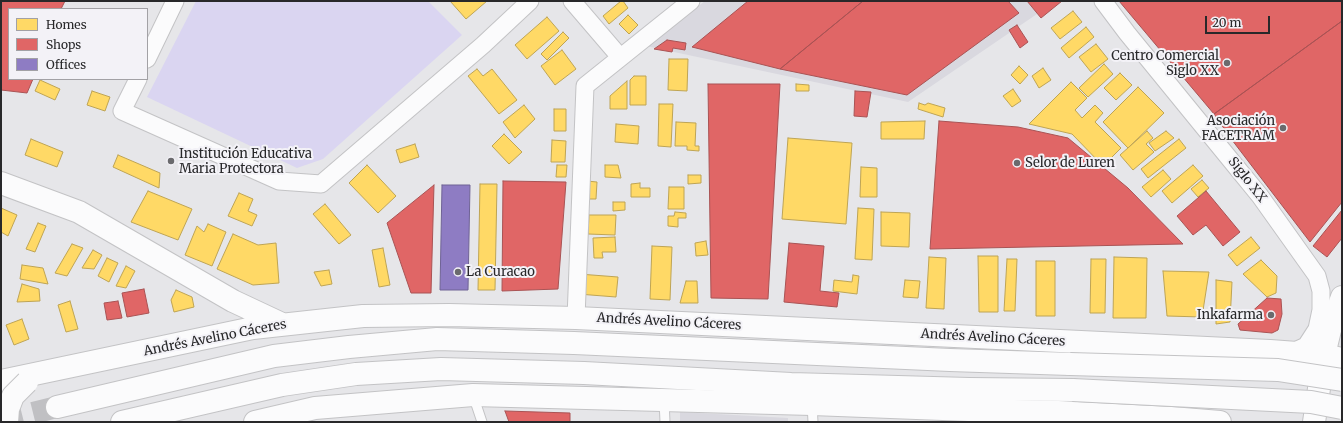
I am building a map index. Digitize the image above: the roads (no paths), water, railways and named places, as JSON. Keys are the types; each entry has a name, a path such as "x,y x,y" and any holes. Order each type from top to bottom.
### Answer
{"main road":[{"path":"1,183 79,212 233,301 282,324"},
{"path":"1314,422 1333,357 1330,330 1341,303"},
{"name":"Andrés Avelino Cáceres","path":"1,380 253,328 363,316 449,315 576,318 1293,352 1333,357"},
{"name":"Andrés Avelino Cáceres","path":"57,408 274,356 348,347 437,339 574,343 950,360 1278,370 1342,380"},
{"path":"122,422 282,385 356,374 441,369 584,373 791,384 1073,390 1311,402 1342,408"},
{"path":"7,422 8,409 13,396 27,382 46,370"},
{"path":"255,422 473,395 664,400 812,413 969,416 1058,412 1220,422"}],"street":[{"path":"148,57 175,1"},
{"path":"138,80 122,111 279,181 320,184 482,45 530,1"},
{"path":"572,1 620,56"},
{"path":"576,318 585,86 620,56 691,1"},
{"name":"Siglo XX","path":"1103,1 1127,33 1260,196 1317,276 1321,291 1321,310 1317,329 1306,346 1293,352"},
{"name":"Siglo XX","path":"1321,291 1329,301 1341,303"}],"lane":[{"path":"473,395 482,422"},
{"path":"664,400 665,422"}],"tunnel":[{"path":"1,421 57,407"}],"place":[{"name":"Centro Comercial Siglo XX","path":"1227,63"},
{"name":"Asociación FACETRAM","path":"1283,128"},
{"name":"Institución Educativa Maria Protectora","path":"171,161"},
{"name":"Selor de Luren","path":"1017,163"},
{"name":"La Curacao","path":"458,272"},
{"name":"Inkafarma","path":"1271,315"}]}
